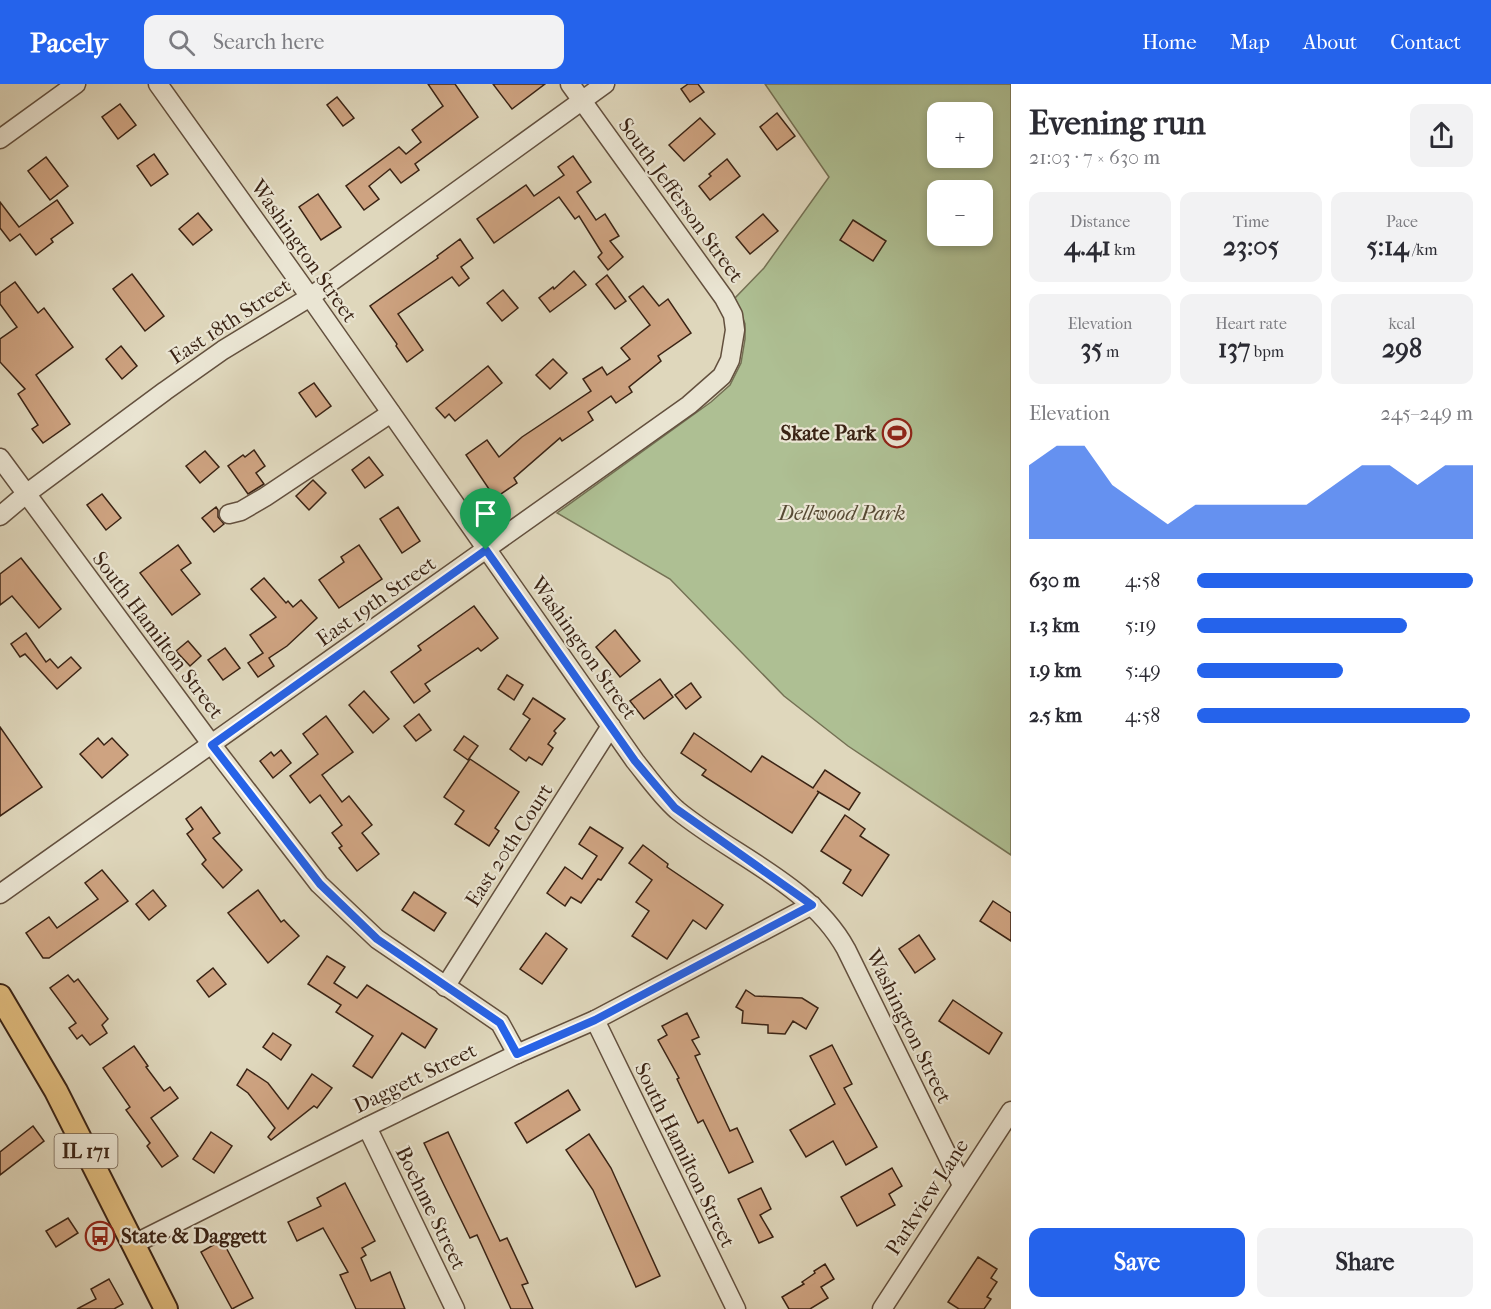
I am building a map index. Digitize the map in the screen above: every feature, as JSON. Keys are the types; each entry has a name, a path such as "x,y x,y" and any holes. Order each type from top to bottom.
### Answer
{"main road":[{"name":"IL 171","path":"0,996 56,1091 166,1309"}],"street":[{"path":"0,139 76,84"},
{"name":"Washington Street","path":"158,84 635,761 675,808 812,905 832,927 846,949 962,1185"},
{"name":"South Jefferson Street","path":"570,84 724,298 733,315"},
{"name":"East 18th Street","path":"0,516 26,494 223,350 310,297 605,84"},
{"name":"East 19th Street","path":"0,894 689,405 722,376 730,360 735,330 733,315"},
{"path":"229,514 241,511 265,498 391,413"},
{"name":"South Hamilton Street","path":"0,458 212,745 320,884 377,939 500,1023 517,1054"},
{"name":"East 20th Court","path":"445,987 611,726"},
{"name":"Daggett Street","path":"134,1244 517,1054 595,1020 812,905"},
{"name":"South Hamilton Street","path":"595,1020 736,1309"},
{"name":"Parkview Lane","path":"882,1309 1011,1110"},
{"name":"Boehme Street","path":"367,1127 454,1309"}],"green space":[{"name":"Dellwood Park","path":"765,84 1011,84 1011,855 848,746 784,696 670,579 557,513 711,402 730,385 741,363 745,339 745,324 735,298 764,268 829,177"}],"building":[{"path":"428,84 455,84 478,117 415,164 419,170 401,183 390,169 369,186 379,199 364,210 346,186 399,147 406,154 421,142 412,130 443,106"},
{"path":"493,84 545,84 512,109"},
{"path":"688,84 698,84 704,92 690,102 681,89"},
{"path":"337,97 354,118 343,126 327,105"},
{"path":"120,104 136,125 118,139 102,117"},
{"path":"777,113 795,136 777,150 760,127"},
{"path":"700,118 715,134 684,161 669,145"},
{"path":"154,154 168,174 151,186 137,166"},
{"path":"573,156 591,182 577,192 596,220 605,214 619,236 610,241 623,257 608,270 598,257 602,253 579,216 575,219 559,197 494,243 477,219 526,185 534,196 564,175 558,167"},
{"path":"46,157 68,186 50,200 28,171"},
{"path":"727,159 740,176 710,200 699,186"},
{"path":"318,194 341,227 321,240 299,207"},
{"path":"57,200 73,223 51,239 53,242 36,255 20,234 10,241 0,228 0,202 19,227"},
{"path":"198,213 212,230 193,245 179,229"},
{"path":"763,214 778,231 750,254 736,237"},
{"path":"853,220 886,241 873,261 840,240"},
{"path":"460,239 473,258 461,267 469,278 459,286 452,277 398,314 423,350 407,362 370,306 438,258 437,256"},
{"path":"574,271 586,285 550,312 539,298 553,287 554,289"},
{"path":"132,274 164,316 145,331 113,289"},
{"path":"607,275 626,301 615,309 596,284"},
{"path":"15,282 38,313 44,308 73,347 36,375 70,424 43,443 32,429 38,425 18,394 25,389 0,362 0,339 17,327 0,304 0,293"},
{"path":"643,286 659,306 668,299 691,333 658,356 661,361 629,387 632,392 616,403 611,396 588,412 593,420 562,441 560,438 514,478 517,483 495,498 466,455 487,440 499,457 522,437 591,391 583,379 602,367 607,375 630,359 621,348 650,325 629,297"},
{"path":"503,290 518,308 502,321 487,303"},
{"path":"121,346 137,366 122,379 106,359"},
{"path":"553,359 567,373 550,389 536,375"},
{"path":"488,366 502,383 455,421 449,414 445,418 436,408"},
{"path":"314,383 331,406 316,417 299,393"},
{"path":"254,450 265,466 256,473 264,484 248,494 228,466"},
{"path":"205,451 219,467 200,483 186,466"},
{"path":"369,457 383,475 365,488 352,470"},
{"path":"313,480 326,493 309,510 296,496"},
{"path":"102,494 121,518 106,530 87,505"},
{"path":"216,507 218,517 224,524 214,532 202,518"},
{"path":"398,507 420,541 402,553 380,519"},
{"path":"178,545 191,563 181,570 200,594 172,615 140,573"},
{"path":"359,545 382,579 339,608 319,580 344,562 341,557"},
{"path":"21,558 61,609 39,628 12,596 0,605 0,574"},
{"path":"264,578 286,603 288,601 293,607 301,600 317,618 287,646 269,658 274,666 258,677 248,663 263,653 250,635 276,617 251,589"},
{"path":"474,606 498,638 481,651 478,648 425,684 430,691 414,703 391,672 421,650 418,646"},
{"path":"615,630 640,661 620,677 596,647"},
{"path":"26,633 46,662 50,659 58,668 71,657 81,668 57,689 25,654 20,657 11,644"},
{"path":"188,641 201,656 190,666 176,651"},
{"path":"225,648 240,668 223,680 208,660"},
{"path":"507,675 523,685 514,700 498,689"},
{"path":"660,679 673,697 644,719 630,701"},
{"path":"691,683 701,697 686,709 675,695"},
{"path":"364,691 389,719 373,733 349,705"},
{"path":"533,698 565,719 554,731 556,733 548,744 553,748 542,765 529,757 526,761 510,749 530,719 523,714"},
{"path":"419,714 431,730 416,741 404,726"},
{"path":"326,716 353,752 322,775 342,802 349,796 372,825 362,833 379,854 357,871 339,848 342,846 332,833 342,825 320,795 310,803 290,776 318,754 303,734"},
{"path":"0,727 42,787 0,816"},
{"path":"694,733 751,772 762,756 813,788 825,770 860,793 849,810 819,792 792,833 702,775 706,770 681,753"},
{"path":"464,736 478,746 468,760 454,750"},
{"path":"98,738 104,745 112,738 128,755 102,778 80,754"},
{"path":"281,750 291,763 273,778 260,761 271,752 274,756"},
{"path":"470,759 519,792 495,828 499,831 489,846 455,824 464,811 444,797"},
{"path":"201,807 220,833 213,838 242,870 223,888 202,864 206,860 187,834 193,829 186,819"},
{"path":"845,815 865,829 860,836 889,855 862,896 843,883 851,870 821,851"},
{"path":"590,827 623,848 601,880 598,879 581,903 571,897 565,906 547,893 565,867 582,879 597,856 579,844"},
{"path":"643,845 668,864 667,867 723,905 706,929 693,920 667,959 632,936 649,911 636,902 652,880 629,863"},
{"path":"102,870 128,901 49,958 43,958 26,933 49,917 57,928 98,899 85,883"},
{"path":"153,890 166,906 149,920 136,904"},
{"path":"258,890 281,922 284,920 299,936 268,963 228,913"},
{"path":"414,892 446,913 434,931 402,910"},
{"path":"993,901 1011,913 1011,941 980,921"},
{"path":"546,933 567,949 542,984 520,969"},
{"path":"919,935 935,959 915,973 899,949"},
{"path":"327,956 345,967 334,983 357,998 367,985 437,1029 425,1048 402,1033 372,1078 353,1066 373,1036 336,1012 341,1005 308,984"},
{"path":"213,968 226,984 209,997 197,981"},
{"path":"68,975 74,982 78,979 108,1019 102,1025 107,1033 90,1045 82,1035 77,1039 69,1028 76,1023 50,988"},
{"path":"746,990 755,996 802,998 818,1008 806,1029 793,1021 785,1034 768,1033 768,1025 742,1023 743,1011 736,1007"},
{"path":"953,1000 1002,1033 989,1054 939,1021"},
{"path":"687,1013 699,1037 692,1040 700,1054 695,1056 730,1131 737,1128 753,1162 729,1173 703,1120 698,1123 677,1079 679,1078 658,1040 667,1035 662,1026"},
{"path":"273,1033 291,1045 281,1060 263,1047"},
{"path":"832,1045 852,1084 844,1088 877,1147 846,1165 833,1141 806,1157 790,1130 835,1104 810,1056"},
{"path":"134,1046 164,1091 170,1087 178,1098 151,1118 178,1156 162,1167 147,1146 150,1143 126,1110 130,1107 103,1068"},
{"path":"247,1069 268,1083 288,1109 312,1074 332,1088 317,1108 314,1106 271,1140 268,1137 275,1128 248,1093 237,1085"},
{"path":"568,1090 580,1110 527,1143 515,1123"},
{"path":"33,1126 44,1141 0,1175 0,1152"},
{"path":"211,1132 232,1146 214,1173 193,1159"},
{"path":"448,1132 500,1241 507,1238 528,1283 522,1285 533,1309 511,1309 477,1235 470,1238 444,1185 424,1143"},
{"path":"589,1134 611,1168 660,1276 636,1287 593,1190 566,1150"},
{"path":"892,1168 902,1186 889,1194 895,1205 857,1226 841,1197"},
{"path":"345,1183 375,1241 362,1248 366,1255 361,1258 371,1281 390,1272 405,1309 356,1309 340,1275 348,1272 323,1228 297,1241 288,1222 321,1206 317,1198"},
{"path":"761,1188 771,1209 760,1215 773,1237 759,1243 738,1199"},
{"path":"68,1218 78,1233 56,1247 46,1231"},
{"path":"222,1240 253,1298 232,1309 201,1252"},
{"path":"978,1257 997,1269 991,1278 997,1282 987,1297 991,1299 984,1309 959,1309 948,1302"},
{"path":"825,1264 834,1279 821,1287 828,1298 810,1309 789,1309 782,1297 804,1284 802,1282"},
{"path":"109,1279 123,1304 114,1309 77,1309 96,1299 91,1289"}],"place":[{"name":"Skate Park","path":"897,433"},
{"name":"State & Daggett","path":"100,1236"}],"route":[{"path":"486,550 657,789 675,808 701,828 773,875 812,905 595,1020 517,1054 500,1023 377,939 320,884 212,745 486,550"}]}
